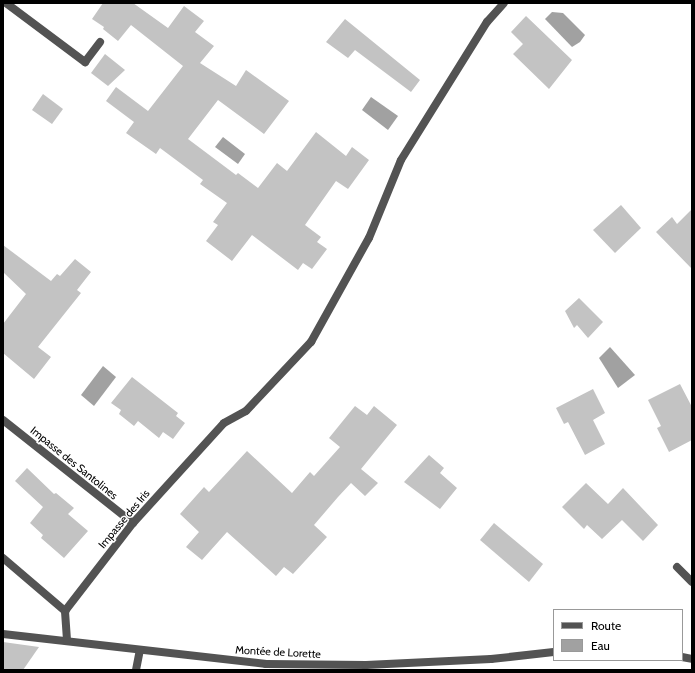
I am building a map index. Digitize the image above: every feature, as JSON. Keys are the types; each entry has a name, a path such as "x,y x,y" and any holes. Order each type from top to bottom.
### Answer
{"street":[{"path":"6,3 85,62 100,42"},
{"name":"Impasse des Iris","path":"65,611 133,523 224,423 246,411 311,342 369,238 401,160 487,22 504,3"},
{"name":"Impasse des Santolines","path":"3,420 133,523"},
{"path":"3,558 65,611 67,640"},
{"path":"677,567 692,582"},
{"name":"Montée de Lorette","path":"3,634 67,640 266,664 366,665 491,659 553,652"},
{"path":"136,670 140,650"}],"water":[{"path":"552,12 563,13 585,35 580,42 572,47 545,19"},
{"path":"371,97 398,116 388,130 362,110"},
{"path":"223,137 245,154 238,164 215,147"},
{"path":"610,347 635,375 618,388 599,358"},
{"path":"103,366 116,377 94,406 81,395"}],"building":[{"path":"103,3 133,3 168,28 184,6 204,21 195,32 214,46 200,63 236,86 246,70 289,101 264,134 218,100 188,139 236,175 238,173 258,188 277,163 287,171 316,132 346,156 352,147 369,160 348,189 336,181 305,225 321,237 317,242 327,249 312,269 303,263 298,270 252,235 232,261 206,241 218,225 213,222 227,203 200,184 203,180 160,148 156,154 126,133 134,122 106,101 116,87 148,111 183,66 131,25 118,41 103,29 104,27 92,19"},
{"path":"526,16 572,60 549,89 513,54 523,44 511,32"},
{"path":"345,19 420,80 411,92 355,50 348,58 326,42"},
{"path":"105,54 125,70 108,86 91,73"},
{"path":"43,94 63,109 52,124 32,110"},
{"path":"621,205 641,228 615,253 593,230"},
{"path":"692,209 692,269 656,232 672,217 677,224"},
{"path":"3,245 51,281 57,274 60,276 75,259 91,272 77,290 81,293 38,347 51,357 34,379 3,353 3,324 26,294 3,272"},
{"path":"579,298 603,322 588,338 577,325 574,328 565,311"},
{"path":"132,377 178,413 176,416 185,423 173,439 163,432 159,438 138,421 134,426 119,414 121,410 111,403"},
{"path":"680,384 692,407 692,440 669,452 657,428 661,426 648,400"},
{"path":"593,389 605,413 593,420 605,444 585,455 568,422 564,424 556,408"},
{"path":"355,406 367,415 374,406 397,425 361,469 378,483 365,496 351,483 314,525 327,537 293,574 284,567 276,576 227,532 202,560 186,547 199,532 180,514 204,487 209,492 247,451 292,493 310,472 314,476 340,447 329,438"},
{"path":"429,455 444,468 440,473 457,488 440,509 404,482"},
{"path":"27,468 54,494 56,493 74,508 68,514 88,531 64,558 41,538 43,535 30,523 43,507 15,481"},
{"path":"586,483 608,504 623,488 658,525 643,541 622,520 602,539 587,525 584,529 562,507"},
{"path":"494,523 543,564 529,582 480,540"},
{"path":"3,642 39,647 23,670 3,670"}]}
